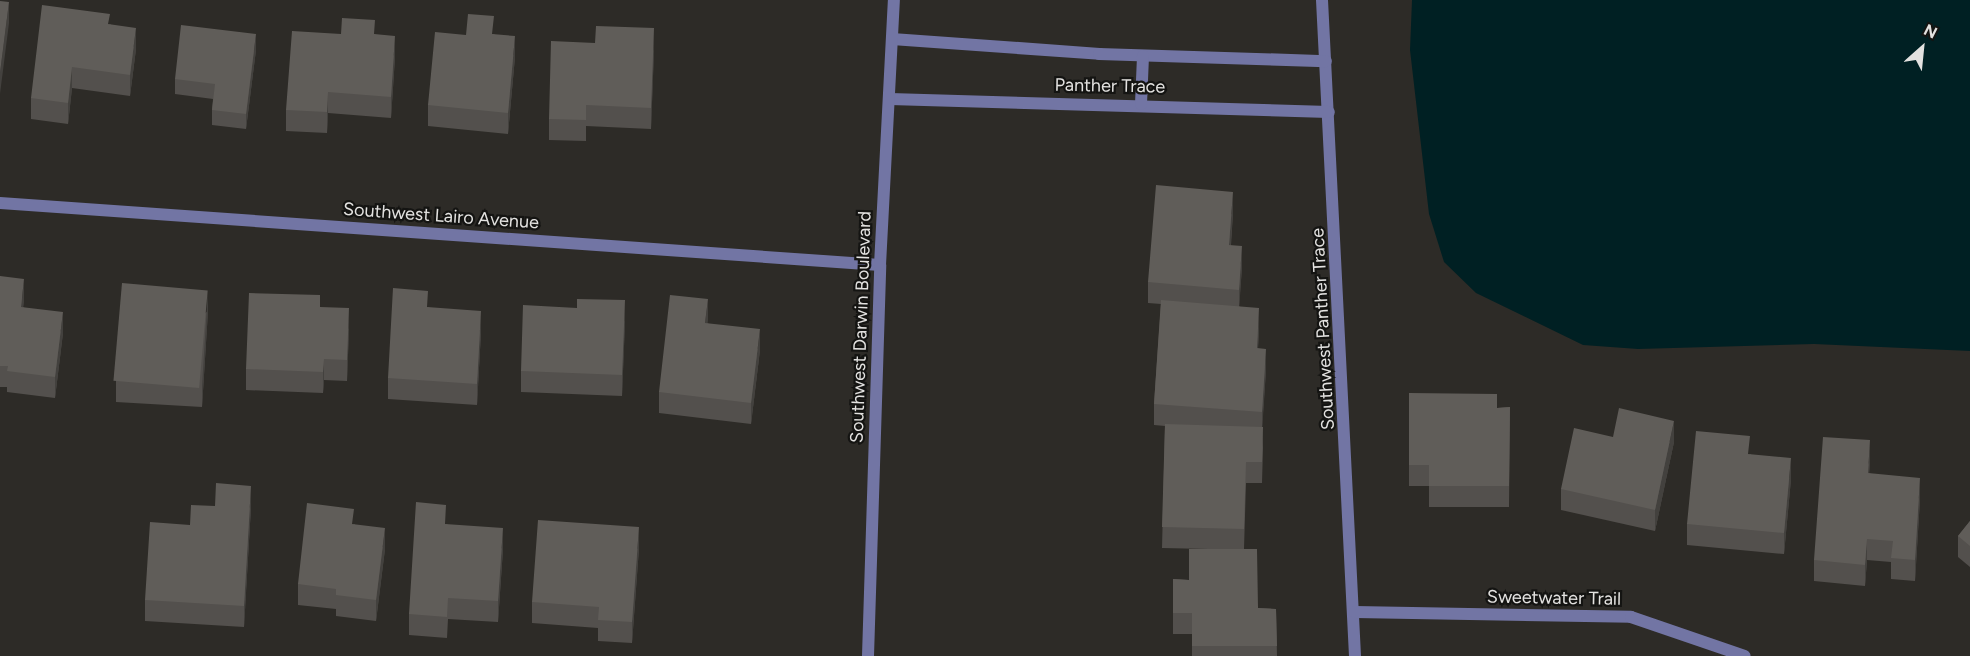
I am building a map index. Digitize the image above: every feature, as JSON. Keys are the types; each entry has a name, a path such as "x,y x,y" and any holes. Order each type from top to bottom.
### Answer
{"street":[{"name":"Southwest Darwin Boulevard","path":"868,656 880,265 894,0"},
{"name":"Southwest Panther Trace","path":"1322,0 1355,612 1355,656"},
{"name":"Panther Trace","path":"892,39 1143,56 1326,61"},
{"path":"1141,104 1143,56"},
{"name":"Panther Trace","path":"890,99 1141,104 1329,112"},
{"name":"Southwest Lairo Avenue","path":"0,203 880,265"},
{"name":"Sweetwater Trail","path":"1355,612 1631,617 1745,656"}],"water":[{"path":"1412,0 1970,0 1970,351 1814,344 1638,349 1583,345 1476,293 1444,262 1429,214 1410,50"}],"building":[{"path":"0,1 9,2 0,73"},
{"path":"42,5 110,14 108,24 136,28 130,75 72,67 68,103 31,98"},
{"path":"468,14 494,16 492,34 515,36 508,113 428,105 435,32 466,35"},
{"path":"342,18 375,20 374,34 395,36 391,97 328,92 327,112 286,110 292,31 341,34"},
{"path":"181,25 256,34 246,114 212,110 215,84 175,79"},
{"path":"596,26 654,28 651,108 586,105 586,120 549,119 551,41 595,43"},
{"path":"1156,185 1233,192 1229,245 1242,246 1239,290 1148,282"},
{"path":"0,276 24,279 21,307 63,312 55,377 7,371 8,366 0,366"},
{"path":"122,283 208,290 199,388 113,381"},
{"path":"393,288 428,291 427,307 481,311 477,384 388,378"},
{"path":"249,293 320,295 320,307 349,308 347,360 324,359 323,372 246,369"},
{"path":"670,295 708,299 705,323 760,329 751,403 659,392"},
{"path":"577,299 625,300 622,375 521,371 523,305 577,308"},
{"path":"1161,300 1259,308 1257,348 1266,349 1262,412 1154,404"},
{"path":"1409,393 1497,394 1497,408 1510,407 1509,486 1429,486 1429,465 1409,465"},
{"path":"1619,408 1674,421 1655,510 1561,489 1574,428 1613,437"},
{"path":"1165,424 1263,427 1262,462 1246,462 1244,529 1162,527"},
{"path":"1696,431 1750,436 1748,454 1791,458 1784,533 1687,524"},
{"path":"1823,437 1870,440 1868,473 1920,478 1915,560 1891,558 1893,541 1867,539 1865,565 1814,560"},
{"path":"216,483 251,486 244,606 145,600 150,522 190,525 191,505 215,506"},
{"path":"416,502 446,505 445,524 503,528 498,601 448,598 447,617 409,614"},
{"path":"307,503 354,509 352,524 385,528 376,600 336,595 336,589 298,584"},
{"path":"538,520 639,527 632,622 598,620 599,607 532,602"},
{"path":"1970,521 1970,546 1958,536"},
{"path":"1189,549 1257,549 1258,608 1276,609 1277,646 1192,646 1192,613 1173,613 1173,579 1189,580"}]}
